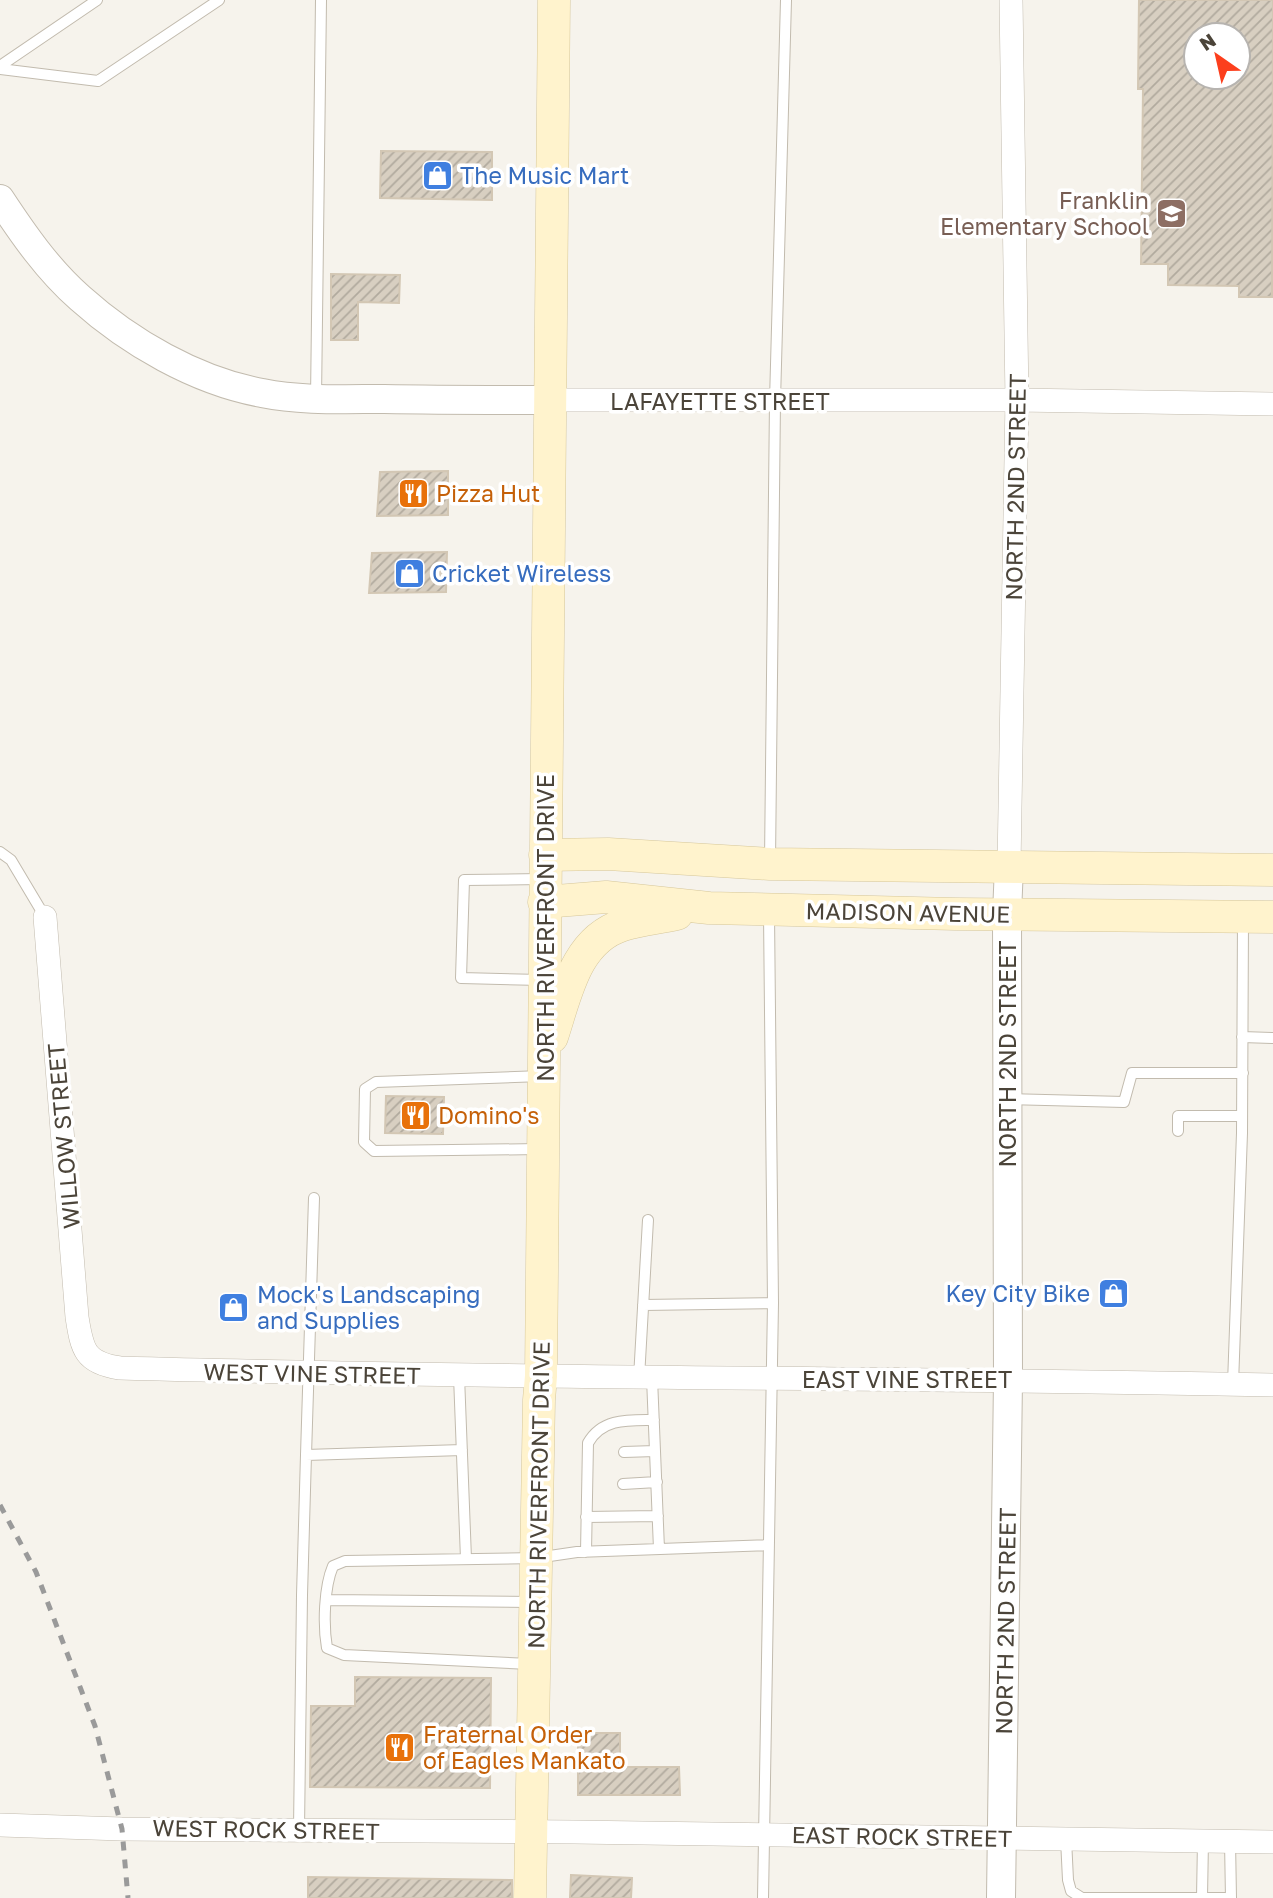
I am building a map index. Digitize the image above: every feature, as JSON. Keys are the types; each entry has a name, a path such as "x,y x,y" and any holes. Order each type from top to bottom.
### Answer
{"main road":[{"name":"NORTH RIVERFRONT DRIVE","path":"530,1898 541,1376 548,400 551,361 554,0"},
{"name":"MADISON AVENUE","path":"544,878 608,854 770,864 1273,870"},
{"name":"MADISON AVENUE","path":"544,878 606,897 709,908 1258,917"},
{"path":"544,1069 574,973 592,944 621,926 709,908"}],"street":[{"name":"NORTH 2ND STREET","path":"1001,1898 1008,1380 1007,914 1017,400 1010,0"},
{"name":"LAFAYETTE STREET","path":"0,199 45,261 78,297 138,341 173,362 216,380 261,393 316,399 1017,400 1273,404"},
{"name":"WILLOW STREET","path":"45,916 77,1317 86,1355"},
{"name":"WEST VINE STREET","path":"86,1355 101,1366 120,1368 541,1376"},
{"name":"EAST VINE STREET","path":"541,1376 1273,1385"},
{"name":"WEST ROCK STREET","path":"0,1825 122,1829 532,1833"},
{"name":"EAST ROCK STREET","path":"532,1833 1273,1842"}],"lane":[{"path":"0,68 97,0"},
{"path":"0,68 98,81 219,0"},
{"path":"316,399 321,0"},
{"path":"770,864 775,401 786,0"},
{"path":"0,852 11,860 45,916"},
{"path":"544,878 464,880 461,978 544,980"},
{"path":"763,1898 773,1303 769,909"},
{"path":"1233,1384 1242,1037 1258,917"},
{"path":"1242,1037 1273,1038"},
{"path":"543,1149 374,1152 364,1142 365,1089 376,1082 544,1069"},
{"path":"1007,1099 1124,1102 1132,1073 1242,1073"},
{"path":"1178,1131 1178,1116 1242,1116"},
{"path":"299,1829 307,1373 314,1198"},
{"path":"648,1220 643,1305 646,1378 654,1420 659,1549"},
{"path":"643,1305 773,1303"},
{"path":"459,1376 466,1559"},
{"path":"586,1552 586,1517 592,1485 592,1457 588,1443 594,1432 615,1421 654,1420"},
{"path":"306,1455 462,1450"},
{"path":"624,1452 655,1451"},
{"path":"623,1484 657,1482"},
{"path":"586,1517 658,1516"},
{"path":"535,1664 344,1655 327,1648 326,1581 333,1566 345,1562 537,1558 586,1552 768,1545"},
{"path":"327,1600 536,1602"},
{"path":"1066,1839 1068,1880 1071,1891 1082,1898 1225,1898"},
{"path":"1202,1897 1203,1840"},
{"path":"1230,1841 1231,1898"}],"building":[{"path":"1139,0 1273,0 1272,297 1239,297 1239,286 1168,285 1168,264 1141,264 1143,89 1138,89"},
{"name":"The Music Mart","path":"381,151 492,152 492,200 380,198"},
{"path":"331,274 400,275 399,303 358,302 358,340 331,340"},
{"name":"Pizza Hut","path":"448,471 448,515 377,516 380,472"},
{"name":"Cricket Wireless","path":"447,552 446,592 369,593 372,553"},
{"name":"Domino's","path":"386,1096 444,1097 443,1134 385,1133"},
{"name":"Fraternal Order of Eagles Mankato","path":"355,1677 491,1678 490,1788 310,1787 311,1706 355,1706"},
{"path":"578,1733 620,1733 620,1767 679,1767 680,1795 578,1795"},
{"path":"571,1875 632,1878 631,1898 570,1898"},
{"path":"308,1877 512,1880 512,1898 308,1898"}],"railway":[{"path":"0,1505 36,1572 95,1726 122,1829 128,1898"}],"place":[{"name":"The Music Mart","path":"437,175"},
{"name":"Franklin Elementary School","path":"1172,213"},
{"name":"Pizza Hut","path":"413,493"},
{"name":"Cricket Wireless","path":"409,573"},
{"name":"Domino's","path":"415,1115"},
{"name":"Key City Bike","path":"1113,1293"},
{"name":"Mock's Landscaping and Supplies","path":"234,1307"},
{"name":"Fraternal Order of Eagles Mankato","path":"400,1747"}]}
